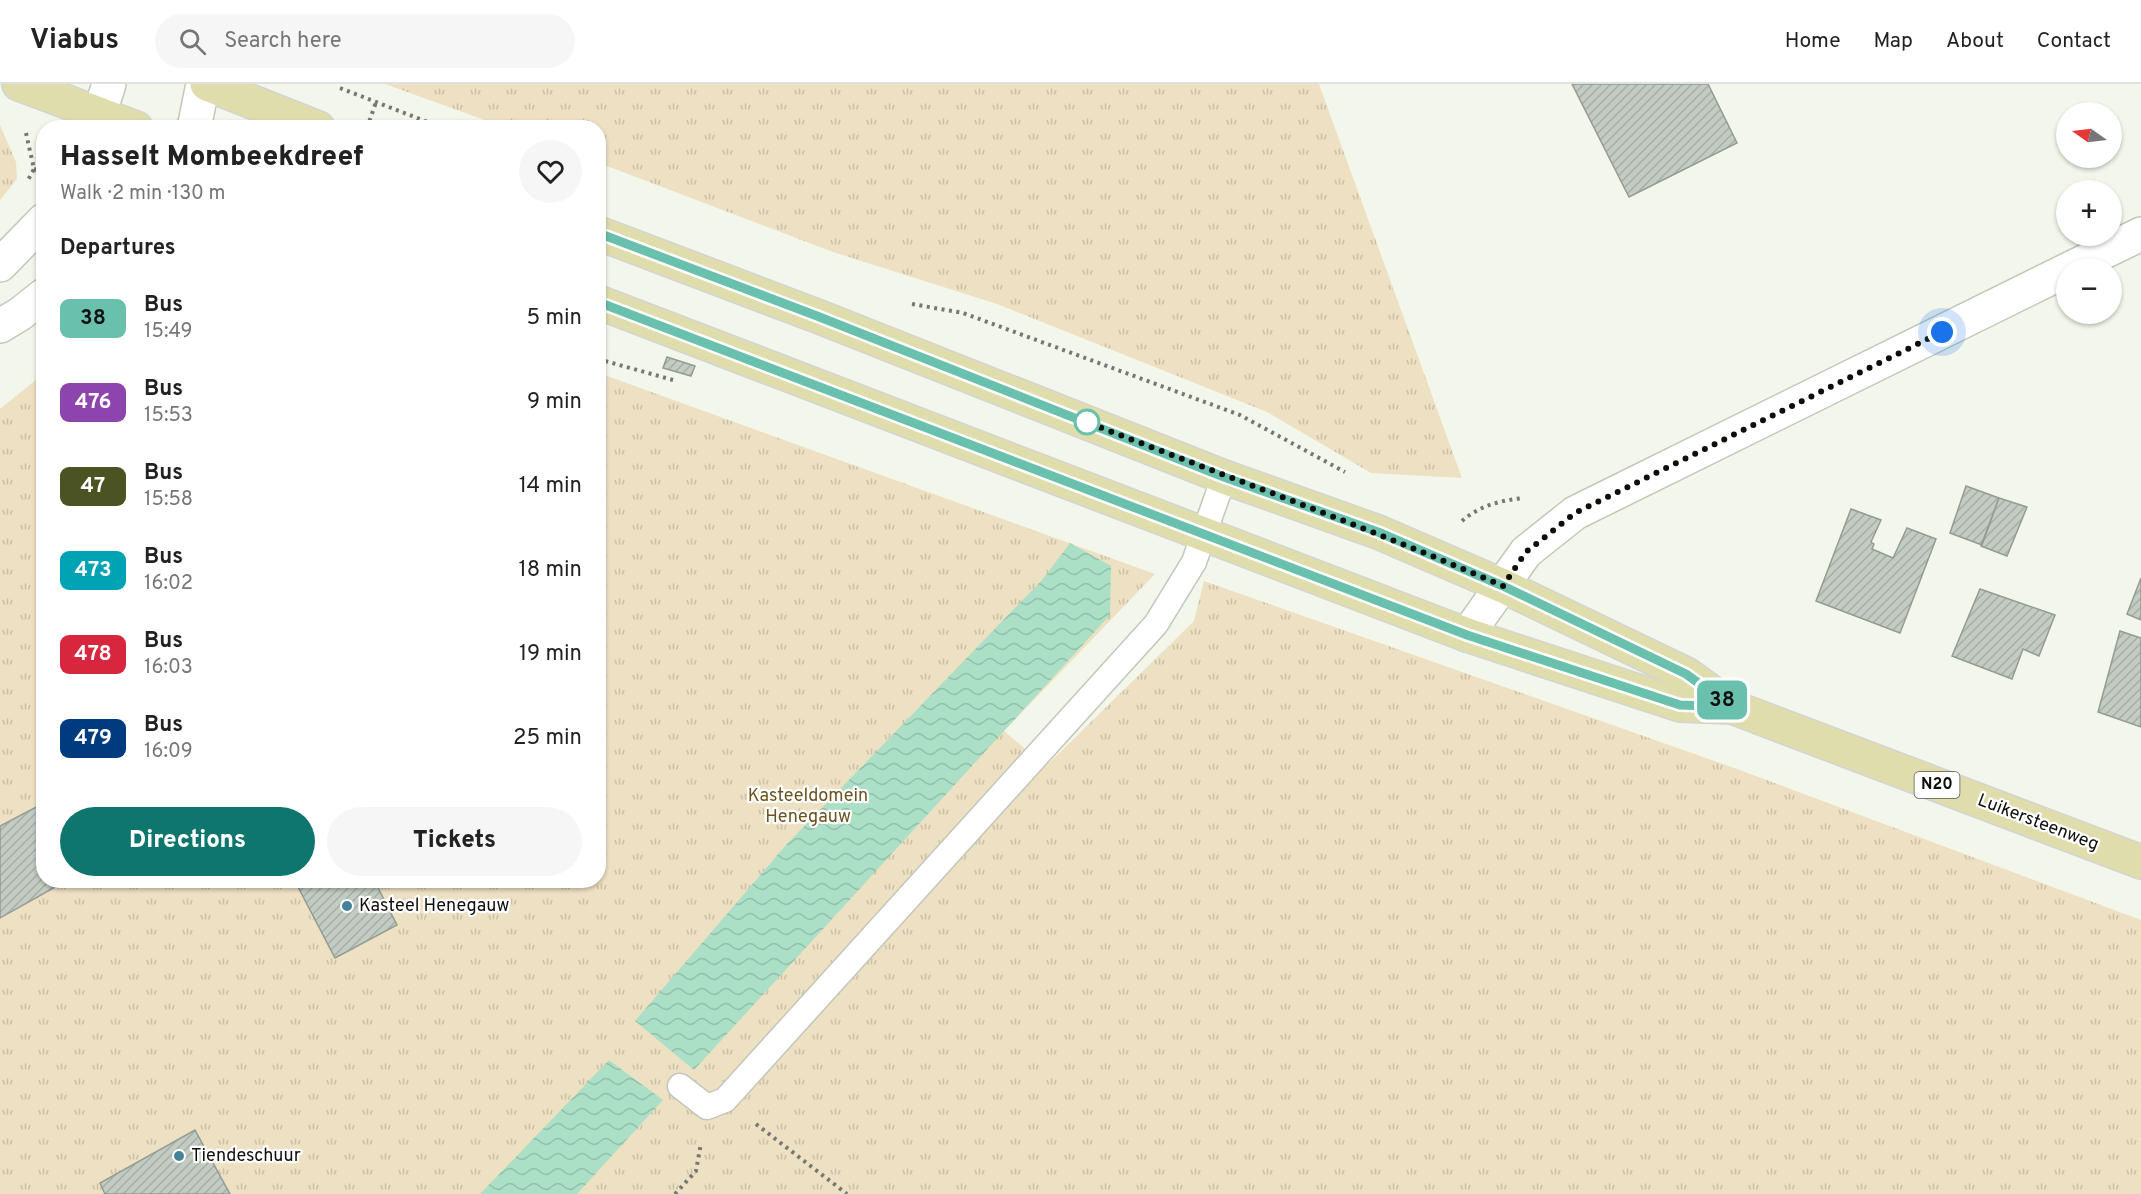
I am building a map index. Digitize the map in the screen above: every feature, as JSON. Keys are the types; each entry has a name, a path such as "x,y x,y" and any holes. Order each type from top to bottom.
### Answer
{"main road":[{"path":"19,84 101,108 122,120"},
{"path":"205,84 297,120"},
{"name":"Luikersteenweg","path":"606,236 828,320 1224,477 1378,532 1503,586 1686,674 1732,707 2141,862"},
{"name":"Luikersteenweg","path":"606,305 1467,635 1680,705 1732,707"}],"street":[{"path":"196,120 205,84"},
{"path":"0,265 36,227"},
{"path":"2092,258 2141,234"},
{"path":"1467,635 1526,552 1575,513 2056,275"},
{"path":"0,326 36,301"}],"lane":[{"path":"680,1086 707,1107 725,1100 1156,624 1194,562 1224,477"}],"path":[{"path":"330,84 422,120"},
{"path":"370,120 376,102"},
{"path":"904,303 963,313 1240,415 1352,475"},
{"path":"725,1100 847,1194"},
{"path":"675,1194 696,1171"}],"green space":[{"path":"385,84 1319,84 1462,478 1371,473 1267,412 997,304 833,252 606,166 606,120 485,120"},
{"path":"0,125 16,162 17,179 0,200"},
{"name":"Kasteeldomein Henegauw","path":"606,376 1155,574 1004,731 1046,766 1194,621 1204,581 1737,769 2141,920 2141,1194 0,1194 0,409 36,380 36,888 606,888"}],"water":[{"path":"1070,543 1111,566 1110,615 694,1070 635,1021 787,844 1042,580"},
{"path":"609,1060 663,1100 577,1194 480,1194"}],"building":[{"path":"1572,84 1708,84 1737,143 1629,197"},
{"path":"667,357 695,366 691,376 663,368"},
{"path":"1966,486 1999,498 1982,545 1950,533"},
{"path":"1999,498 2027,507 2007,556 1981,546"},
{"path":"1851,509 1881,520 1871,542 1874,544 1872,549 1893,558 1907,528 1936,539 1900,633 1816,601"},
{"path":"2141,578 2141,620 2127,614"},
{"path":"1980,589 2055,615 2039,656 2023,649 2012,679 1952,656"},
{"path":"2120,631 2141,638 2141,727 2098,712"},
{"path":"36,807 36,888 54,888 0,918 0,826"},
{"name":"Kasteel Henegauw","path":"299,888 378,888 397,925 335,958"},
{"name":"Tiendeschuur","path":"195,1130 230,1194 105,1194 100,1183"}],"bus line":[{"name":"38","path":"606,236 817,316 1224,477 1378,532 1503,586 1686,674 1732,707 1680,705 1467,635 606,305"}],"place":[{"name":"Kasteel Henegauw","path":"347,906"},
{"name":"Tiendeschuur","path":"179,1156"}],"route":[{"path":"1087,422 1084,421 1224,477 1378,532 1503,586 1526,552 1575,513 1942,332"}]}
